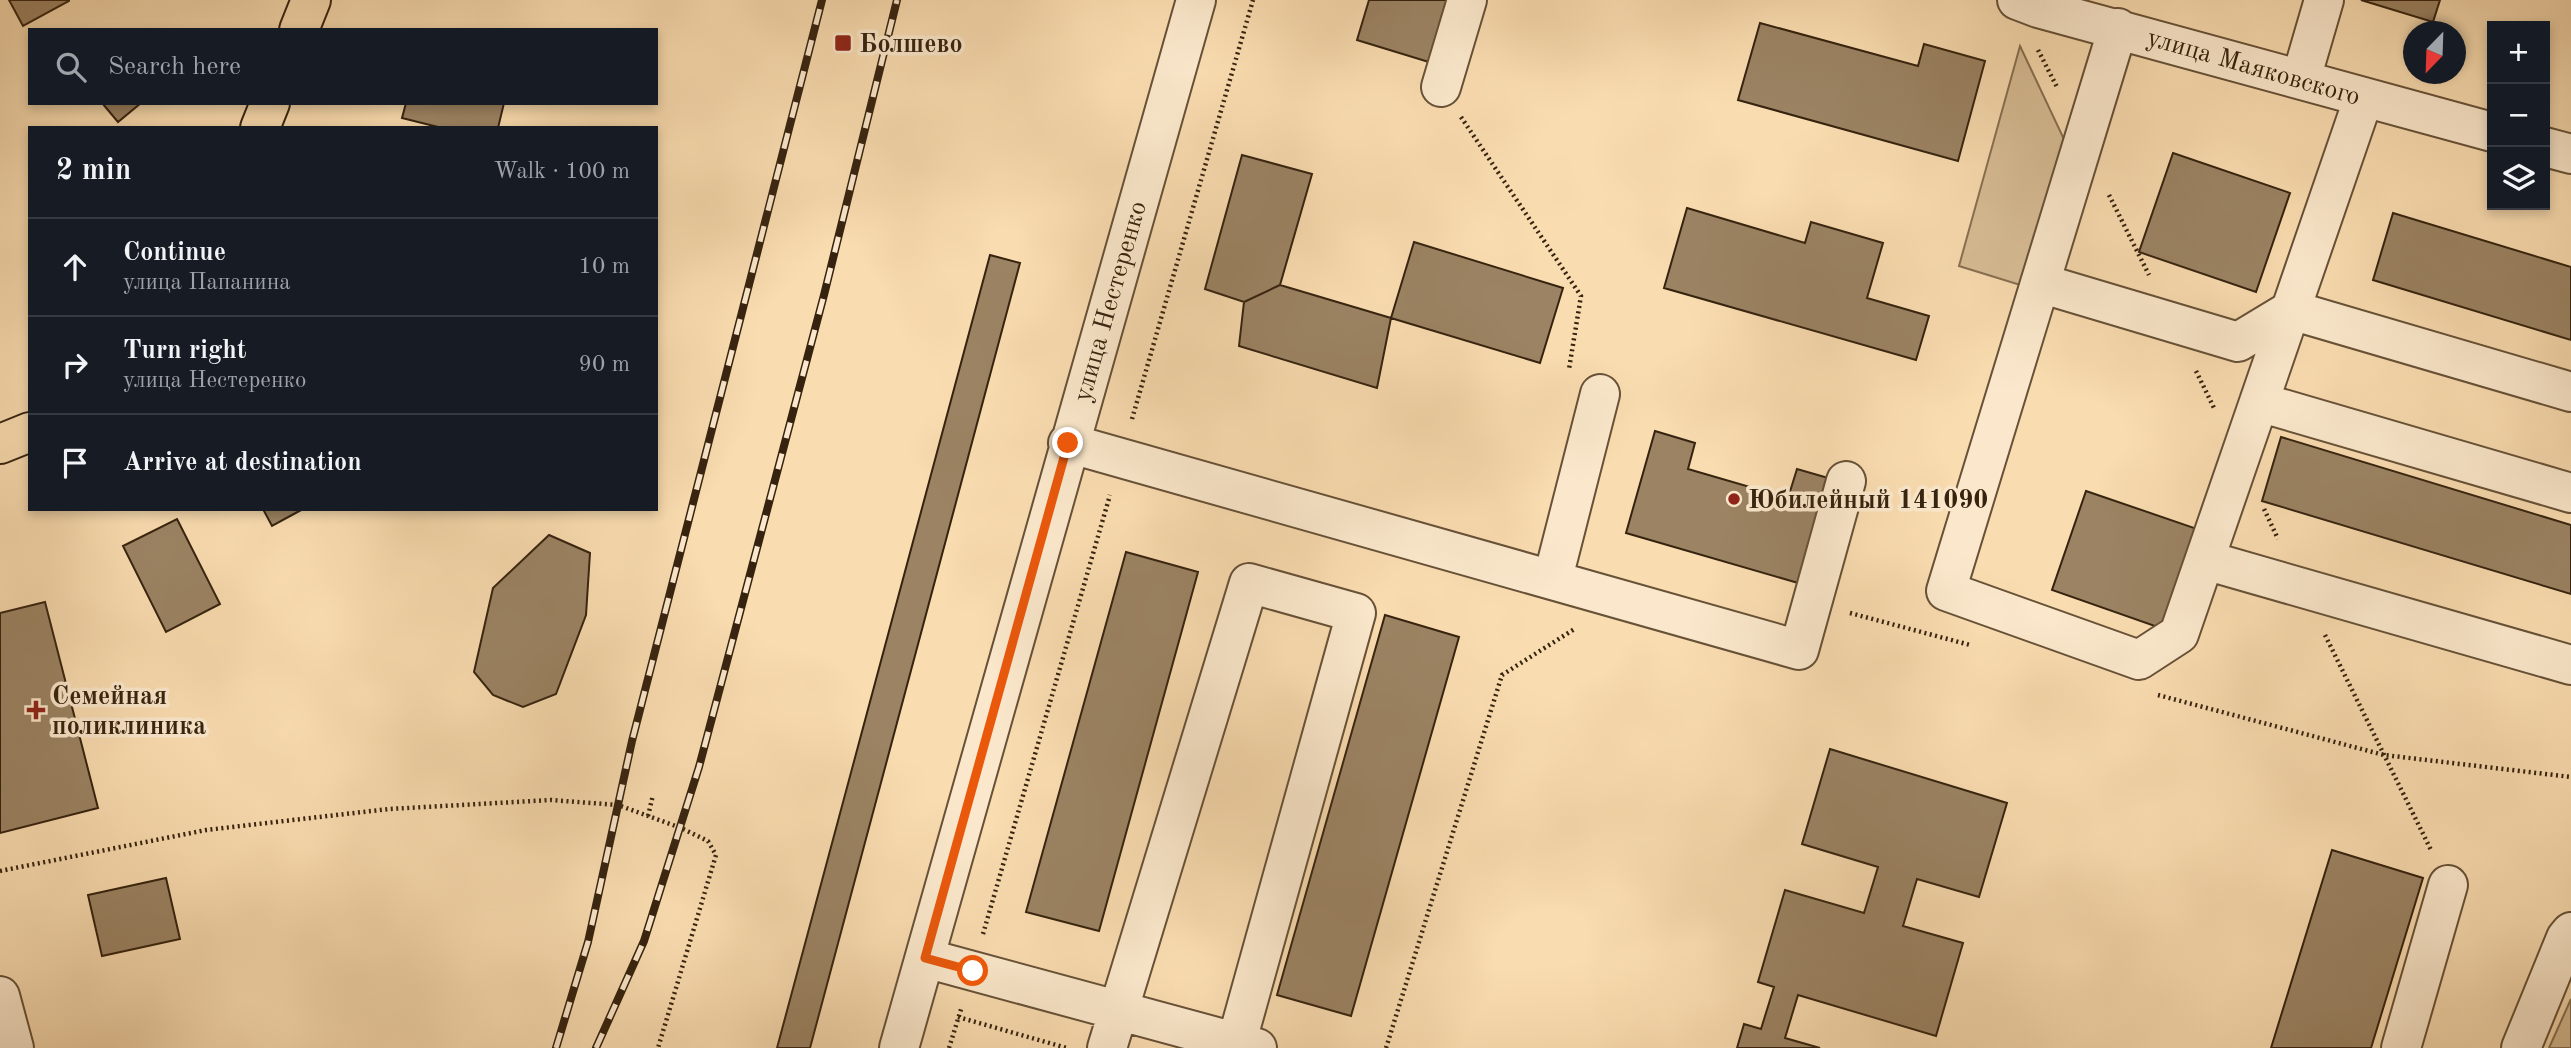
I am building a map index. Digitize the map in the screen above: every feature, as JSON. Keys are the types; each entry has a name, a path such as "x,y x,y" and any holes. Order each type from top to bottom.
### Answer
{"main road":[{"path":"300,28 311,0"},
{"path":"261,126 269,105"},
{"path":"0,444 28,433"}],"street":[{"name":"улица Нестеренко","path":"898,1048 1196,0"},
{"path":"1441,87 1466,0"},
{"path":"2301,79 2324,0"},
{"name":"улица Маяковского","path":"2032,3 2487,131"},
{"path":"2118,28 1946,591 2140,660 2179,634 2364,97"},
{"path":"2550,148 2571,154"},
{"path":"2040,283 2238,342 2291,310 2571,392"},
{"path":"1553,578 1600,394"},
{"path":"2259,402 2571,494"},
{"path":"1068,443 1800,650 1846,481"},
{"path":"2205,560 2571,665"},
{"path":"925,958 1118,1011 1243,1046 1356,613 1250,583 1118,1011 1107,1048"},
{"path":"2400,1048 2448,885"},
{"path":"2521,1048 2566,938 2571,932"},
{"path":"0,996 14,1048"}],"path":[{"path":"949,1048 1253,0"},
{"path":"1441,87 1581,296 1569,373"},
{"path":"1385,1048 1502,676 1622,598"},
{"path":"1812,603 1982,648"},
{"path":"2155,694 2384,755 2571,778"},
{"path":"648,816 653,795"},
{"path":"0,871 205,830 389,809 551,800 618,805 708,841 716,855 658,1048"},
{"path":"958,1017 1067,1048"}],"shaded area":[{"path":"2020,46 2070,152 2030,288 1959,266"},
{"path":"2571,999 2571,1048 2549,1048"}],"building":[{"path":"9,0 69,0 69,1 23,26"},
{"path":"1369,0 1451,0 1432,63 1357,40"},
{"path":"2361,0 2440,0 2433,21"},
{"path":"1760,23 1918,66 1924,44 1985,61 1958,161 1738,100"},
{"path":"104,105 139,105 118,122"},
{"path":"405,105 504,105 498,126 434,126 402,118"},
{"path":"2173,153 2290,193 2256,292 2139,252"},
{"path":"1242,155 1312,174 1280,285 1244,302 1205,289"},
{"path":"1687,208 1805,243 1811,222 1883,243 1867,298 1929,316 1916,360 1664,288"},
{"path":"2393,213 2571,267 2571,340 2373,280"},
{"path":"1414,242 1563,288 1540,363 1391,318"},
{"path":"990,255 1020,263 810,1048 777,1048"},
{"path":"1280,285 1391,318 1377,388 1239,346 1244,302"},
{"path":"1655,431 1695,443 1688,469 1788,498 1797,469 1835,480 1805,585 1626,533"},
{"path":"2281,437 2571,525 2571,594 2262,501"},
{"path":"2086,491 2203,531 2169,631 2052,590"},
{"path":"264,511 299,511 272,526"},
{"path":"177,519 220,604 166,632 123,546"},
{"path":"549,535 590,553 586,615 556,694 523,707 493,695 474,672 493,588"},
{"path":"1126,552 1198,572 1099,931 1026,912"},
{"name":"Семейная поликлиника","path":"45,602 98,808 0,833 0,613"},
{"path":"1385,615 1459,637 1351,1016 1277,995"},
{"path":"1830,749 2007,803 1979,897 1917,879 1903,926 1963,943 1936,1036 1798,995 1785,1038 1820,1048 1737,1048 1744,1024 1761,1029 1774,987 1758,982 1785,890 1864,913 1878,867 1802,844"},
{"path":"2332,850 2423,878 2371,1048 2271,1048"},
{"path":"166,878 180,939 102,956 88,895"}],"railway":[{"path":"556,1048 588,942 632,741 822,0"},
{"path":"596,1048 644,941 699,767 824,295 897,0"}],"place":[{"name":"Болшево","path":"843,43"},
{"name":"Юбилейный 141090","path":"1734,499"},
{"name":"Семейная поликлиника","path":"36,710"}],"route":[{"path":"973,971 925,958 1068,443"}]}
